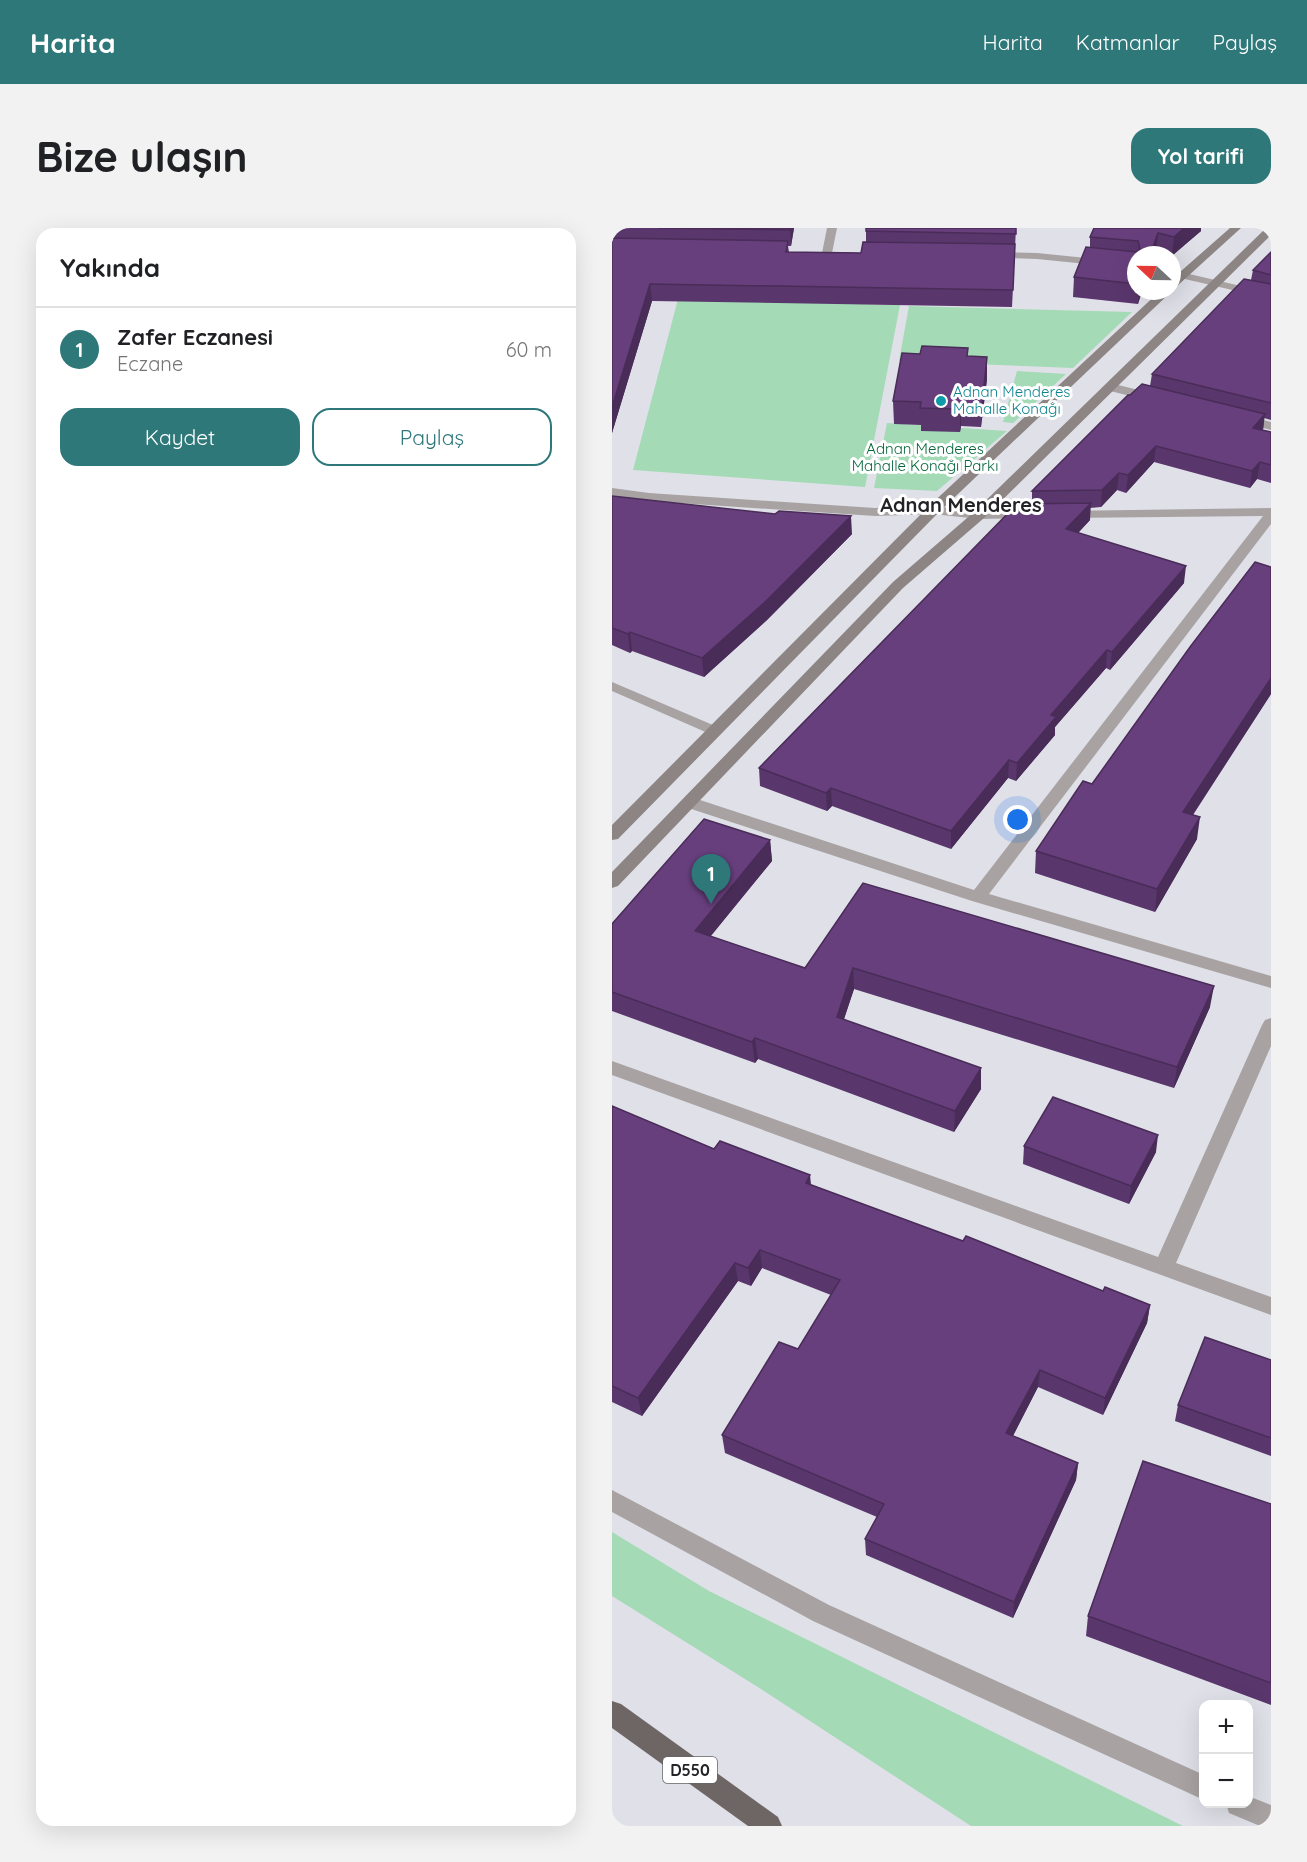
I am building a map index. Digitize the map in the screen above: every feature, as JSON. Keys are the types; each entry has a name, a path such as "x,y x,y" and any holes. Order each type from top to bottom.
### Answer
{"highway":[{"name":"D550","path":"612,1713 769,1826"}],"main road":[{"path":"1181,271 1236,228"},
{"path":"612,882 898,585 979,515 1271,229"},
{"path":"612,835 933,510 1156,300"}],"street":[{"path":"815,253 833,253 832,228"},
{"path":"979,255 1037,256 1127,265"},
{"path":"1181,275 1271,296"},
{"path":"1110,387 1167,401"},
{"path":"1225,415 1271,426"},
{"path":"612,492 649,497 875,512 933,510 979,515 1271,514"},
{"path":"978,897 1271,514"},
{"path":"612,686 715,731"},
{"path":"688,802 978,897 1271,982"},
{"path":"1164,1267 1271,1025"},
{"path":"612,1068 1271,1306"},
{"path":"612,1500 821,1613 1199,1786"},
{"path":"1250,1808 1271,1818"}],"green space":[{"path":"678,299 900,305 865,487 633,470"},
{"path":"909,306 1132,312 1073,368 899,361"},
{"name":"Adnan Menderes Mahalle Konağı Parkı","path":"1017,371 1066,374 1013,423 1003,422"},
{"name":"Adnan Menderes Mahalle Konağı Parkı","path":"887,423 1007,431 937,491 874,488"},
{"path":"612,1532 709,1591 1183,1826 971,1826 761,1689 612,1596"}],"building":[{"path":"658,228 790,228 790,230"},
{"path":"866,228 1016,228 1016,234 866,231"},
{"path":"1094,228 1184,228 1174,237 1158,233 1153,246 1139,246 1138,241 1090,237"},
{"path":"612,238 788,241 786,252 861,253 863,242 1015,244 1013,290 650,284 612,407"},
{"path":"1086,247 1127,251 1127,283 1074,277"},
{"path":"1271,252 1271,275 1253,270"},
{"path":"1244,279 1271,284 1271,403 1152,374"},
{"path":"922,346 968,348 967,356 987,357 982,404 961,404 960,409 920,408 921,402 893,401 902,353 920,354"},
{"path":"1142,384 1265,414 1253,428 1271,432 1271,465 1260,462 1252,471 1156,446 1128,475 1119,473 1102,490 1032,491 1128,395"},
{"path":"612,496 775,514 779,511 851,516 765,602 702,658 630,632 628,634 612,628"},
{"path":"1091,503 1066,529 1186,566 1112,652 1107,650 1051,715 1056,717 1017,763 1009,760 951,831 831,788 826,793 759,768 1017,504"},
{"path":"1255,562 1271,567 1271,678 1183,812 1200,817 1157,889 1036,851 1083,781 1092,784 1190,647"},
{"path":"704,819 770,840 695,931 805,968 863,883 1214,986 1177,1067 853,968 837,1017 981,1068 955,1111 755,1038 752,1042 612,992 612,924"},
{"path":"1053,1097 1158,1135 1131,1186 1024,1146"},
{"path":"612,1106 714,1149 720,1141 810,1175 806,1183 963,1241 966,1236 1103,1291 1105,1287 1150,1305 1105,1398 1040,1370 1006,1433 1078,1463 1014,1602 865,1539 884,1504 722,1435 779,1342 798,1349 840,1280 760,1250 748,1268 735,1263 638,1398 612,1386"},
{"path":"1205,1337 1271,1360 1271,1438 1178,1405"},
{"path":"1143,1461 1271,1504 1271,1683 1088,1616"}],"place":[{"name":"Adnan Menderes Mahalle Konağı","path":"941,401"},
{"name":"Zafer Eczanesi","path":"711,904"}],"district":[{"name":"Adnan Menderes","path":"961,505"}]}
